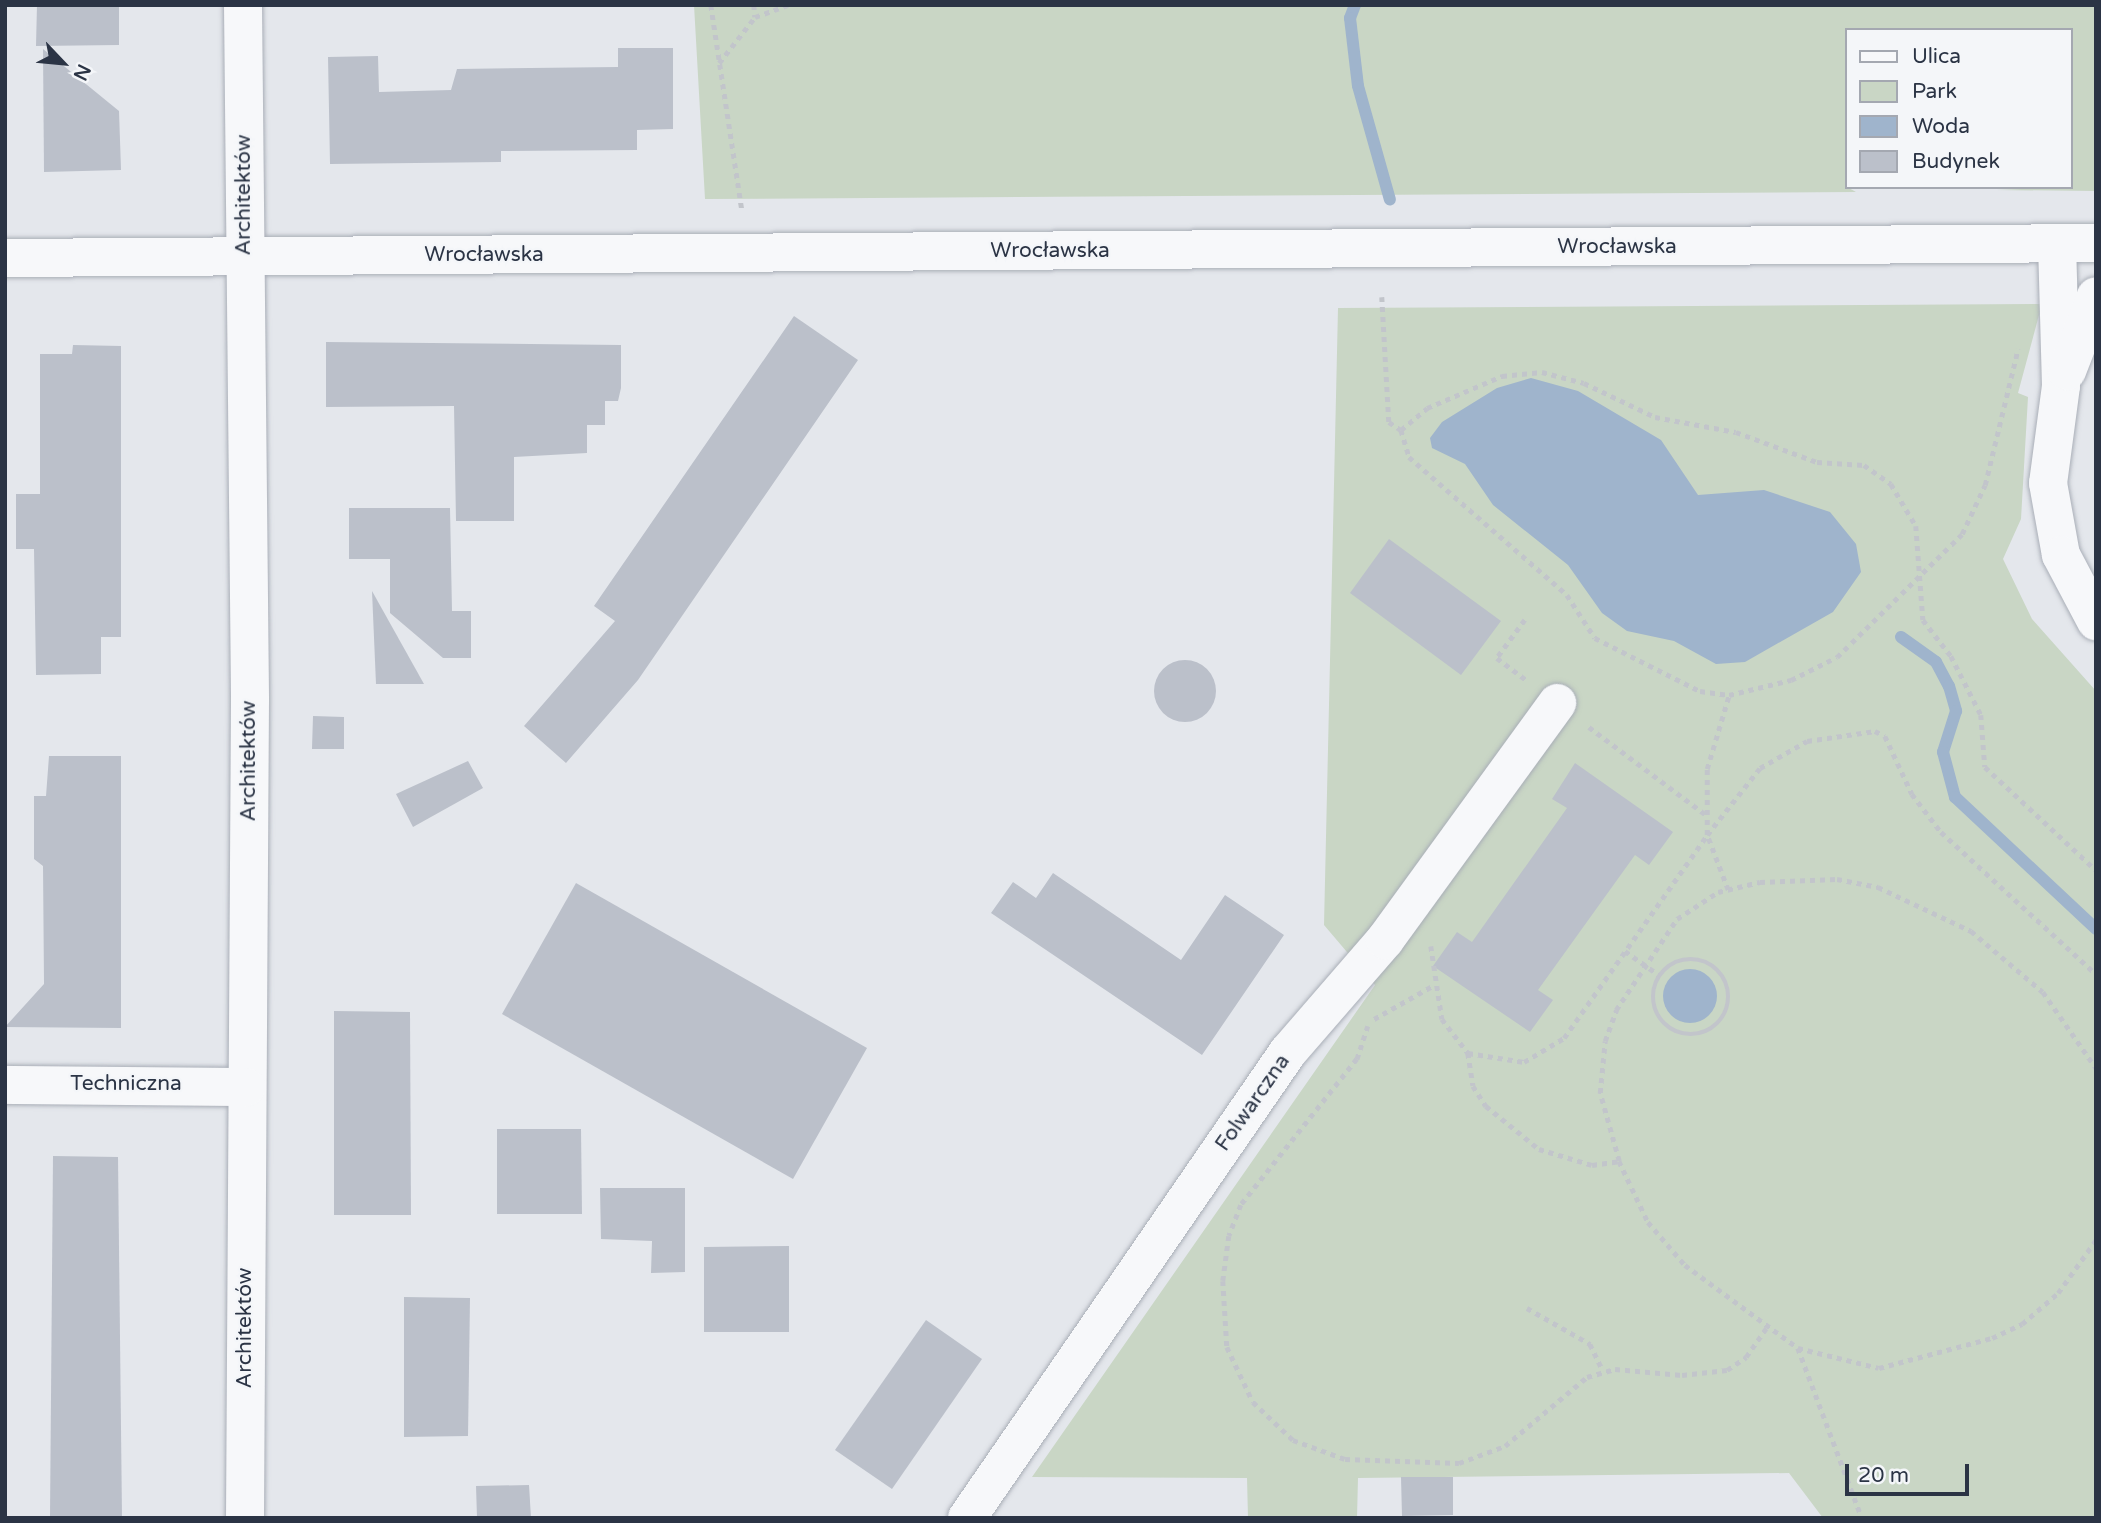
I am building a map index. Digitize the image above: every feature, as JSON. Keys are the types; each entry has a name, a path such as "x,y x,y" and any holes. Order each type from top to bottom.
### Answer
{"street":[{"name":"Architektów","path":"243,5 245,1518"},
{"path":"2057,243 2061,386 2048,483 2061,555 2096,621"},
{"name":"Wrocławska","path":"5,258 2096,243"},
{"path":"2061,386 2096,296"},
{"name":"Folwarczna","path":"967,1518 1288,1052 1385,940 1557,703"},
{"name":"Techniczna","path":"5,1085 246,1087"}],"path":[{"path":"710,5 750,254"},
{"path":"754,5 755,17"},
{"path":"718,64 755,17 788,5"},
{"path":"1382,297 1389,422 1401,430 1409,457 1567,595 1595,638 1700,691 1729,695 1791,680 1837,657 1962,534 1985,485 2022,335"},
{"path":"1401,430 1427,408 1502,376 1562,377 1656,417 1736,432 1817,462 1864,465 1891,484 1908,507 1920,547 1918,577 1923,620 1951,656 1981,715 1985,767 2096,870"},
{"path":"1728,890 1707,835 1707,769 1729,695"},
{"path":"1581,738 1589,727"},
{"path":"1439,933 1431,944 1434,985 1448,1032 1468,1053 1503,1063 1540,1058 1562,1041 1707,835 1760,768 1780,754 1834,734 1875,731 1885,736 1912,794 1941,832 2096,974"},
{"path":"2096,1068 2043,992 1971,931 1924,906 1837,879 1728,890 1677,919 1643,964 1616,1010 1601,1069 1605,1116 1619,1161 1665,1243 1767,1327 1798,1348 1879,1368 1992,1338 2022,1324 2058,1293 2096,1240"},
{"path":"1625,951 1659,975"},
{"path":"1677,960 1710,963 1730,994 1723,1018 1698,1035 1669,1029 1652,1000 1659,975 1677,960"},
{"path":"1434,985 1370,1022 1357,1059 1241,1205 1229,1236 1223,1293 1227,1347 1236,1373 1252,1402 1293,1440 1345,1459 1425,1465 1460,1463 1505,1446 1602,1371 1682,1376 1727,1370 1746,1357 1767,1327"},
{"path":"1468,1053 1473,1086 1518,1136 1567,1159 1619,1161"},
{"path":"1527,1308 1590,1344 1602,1371"},
{"path":"1798,1348 1862,1518"}],"green space":[{"path":"694,5 2096,5 2096,191 1996,190 2073,189 2073,28 1846,28 1846,189 1856,192 705,199"},
{"path":"2042,304 2018,393 2028,397 2021,519 2003,559 2032,619 2096,691 2096,1518 1823,1518 1789,1473 1358,1478 1357,1518 1248,1518 1247,1478 1032,1477 1375,985 1324,925 1338,308"}],"water":[{"path":"1531,378 1578,391 1661,440 1698,495 1764,490 1830,512 1856,544 1861,572 1833,612 1745,662 1716,664 1674,641 1627,631 1602,613 1568,565 1493,505 1465,464 1432,448 1430,438 1442,422 1497,388"},
{"path":"1690,969 1709,977 1717,996 1709,1015 1690,1023 1671,1015 1663,996 1671,977"}],"building":[{"path":"37,5 119,5 119,45 36,46"},
{"path":"618,48 673,48 673,129 637,130 637,150 501,151 501,162 330,164 328,57 378,56 379,92 451,90 457,69 618,67"},
{"path":"43,49 119,111 121,170 44,172"},
{"path":"794,316 858,360 638,680 566,763 524,726 615,621 594,606"},
{"path":"326,342 621,345 621,388 618,401 605,401 605,425 587,425 587,453 514,457 514,521 456,521 454,406 326,407"},
{"path":"73,345 121,346 121,637 101,637 101,674 36,675 34,549 16,549 16,494 40,494 40,354 72,354"},
{"path":"349,508 450,508 452,611 471,611 471,658 443,658 390,613 390,559 349,559"},
{"path":"1389,539 1501,621 1461,675 1350,593"},
{"path":"372,591 424,684 376,684"},
{"path":"1185,660 1207,669 1216,691 1207,713 1185,722 1163,713 1154,691 1163,669"},
{"path":"313,716 344,717 344,749 312,749"},
{"path":"49,756 121,756 121,1028 5,1027 44,984 43,866 34,859 34,796 46,796"},
{"path":"468,761 483,788 413,827 396,794"},
{"path":"1575,763 1673,832 1649,865 1635,855 1538,990 1553,1000 1530,1032 1433,966 1457,932 1472,942 1567,808 1552,799"},
{"path":"1053,873 1181,960 1225,895 1284,935 1202,1055 991,913 1013,882 1036,898"},
{"path":"576,883 867,1048 793,1179 502,1014"},
{"path":"334,1011 410,1012 411,1215 334,1215"},
{"path":"497,1129 581,1129 582,1214 497,1214"},
{"path":"53,1156 118,1157 122,1518 50,1518"},
{"path":"600,1188 685,1188 685,1272 651,1273 652,1241 601,1239"},
{"path":"789,1246 789,1332 704,1332 704,1247"},
{"path":"404,1297 470,1298 468,1436 404,1437"},
{"path":"926,1320 982,1359 892,1489 835,1450"},
{"path":"1401,1477 1453,1477 1453,1515 1402,1516"},
{"path":"529,1485 531,1518 477,1518 476,1486"}],"waterway":[{"path":"1355,5 1350,18 1358,86 1390,200"},
{"path":"1901,637 1936,662 1949,686 1956,711 1943,752 1955,797 2096,929"}]}
